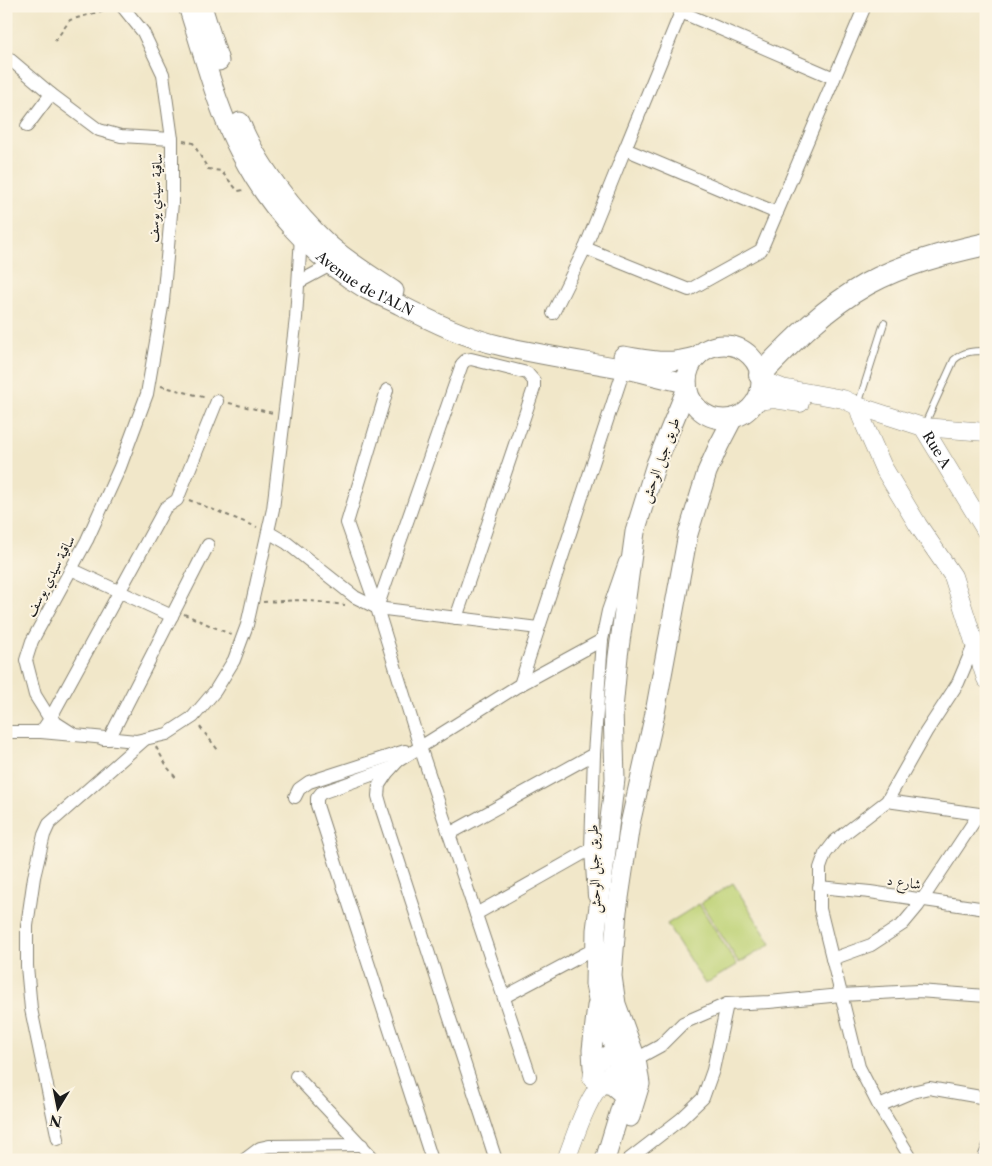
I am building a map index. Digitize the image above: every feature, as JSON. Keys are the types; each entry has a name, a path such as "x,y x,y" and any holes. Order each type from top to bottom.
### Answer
{"highway":[{"path":"761,377 785,349 817,319 867,284 947,252 986,244"}],"main road":[{"path":"188,6 231,134 250,171 277,210 305,231 338,261 427,310 478,330 660,362 677,362 698,356 717,346 733,347 748,354 758,367 761,377 761,387 756,401 750,408 733,418 718,419 704,413 693,402 687,386 690,368 698,356"},
{"path":"202,6 235,110 245,134 305,231"},
{"name":"Avenue de l'ALN","path":"338,261 367,289 450,330 501,346 624,369 687,386"},
{"name":"Rue A","path":"761,377 782,388 843,399 858,406 923,427 986,531"},
{"name":"طريق جبل الوحش","path":"596,939 615,779 613,709 618,656 635,532 656,464 687,386"},
{"path":"756,401 781,400 842,410 858,406 883,467 952,576 986,679"},
{"name":"طريق جبل الوحش","path":"606,1160 632,1113 640,1084 626,1055 612,976 617,911 630,824 654,718 688,534 707,472 733,418"},
{"path":"923,427 986,432"},
{"path":"596,939 595,984 598,1002 626,1055 624,1094 606,1160"},
{"path":"597,1076 592,1040 598,1002"},
{"path":"566,1160 589,1104 599,1061 626,1055"},
{"path":"597,1076 624,1094"}],"street":[{"name":"ساقية سيدي يوسف","path":"122,6 143,32 162,74 172,139 172,203 164,301 147,394 120,467 87,540 32,641 26,660 35,695 50,719 75,736 109,739 148,739 167,734 192,717 220,683 234,660 252,602 268,532 280,460 305,231"},
{"path":"585,248 689,290 761,250 865,6"},
{"path":"553,313 585,248 682,9 834,78"},
{"path":"6,56 50,94 99,130 122,136 172,139"},
{"path":"27,126 50,94"},
{"path":"625,149 777,213"},
{"path":"299,282 338,261"},
{"path":"498,366 501,346"},
{"path":"377,608 462,364 466,360 471,359 527,373 534,381 534,388 456,618"},
{"path":"520,685 624,369"},
{"path":"387,390 347,523 377,608 420,747 530,1076"},
{"path":"41,732 50,719 165,508 177,500 217,400"},
{"path":"268,532 287,543 355,597 377,608 538,628"},
{"name":"طريق جبل الوحش","path":"596,939 591,849 594,754 602,640 608,610 635,532"},
{"path":"6,732 41,732 109,739 208,545"},
{"path":"71,569 119,592 174,613"},
{"path":"496,1160 378,796 379,785 398,761 520,685 602,640"},
{"path":"912,1160 879,1106 859,1067 820,909 818,887 820,868 825,854 835,841 887,801 926,732 958,683 974,645"},
{"path":"58,1139 30,1009 27,926 34,877 44,835 49,824 148,739"},
{"path":"295,797 298,790 309,782 420,747"},
{"path":"449,834 594,754"},
{"path":"391,768 321,793 317,798 317,806 432,1160"},
{"path":"832,959 871,946 903,924 982,814 887,801"},
{"path":"476,914 591,849"},
{"name":"شارع د","path":"818,887 986,909"},
{"path":"504,997 596,939"},
{"path":"626,1055 660,1046 683,1023 695,1016 727,1004 918,991 986,996"},
{"path":"628,1160 673,1125 703,1098 713,1070 727,1004"},
{"path":"296,1076 375,1160"},
{"path":"879,1106 912,1092 929,1088 986,1098"},
{"path":"244,1160 260,1148 269,1146 362,1145"}],"lane":[{"path":"858,406 884,323"},
{"path":"923,427 954,360 970,351 986,351"},
{"path":"980,1160 986,1145"}],"path":[{"path":"98,6 104,10"},
{"path":"55,41 70,20 117,6"},
{"path":"172,139 193,143 208,169 220,171 238,191 262,188"},
{"path":"179,496 268,532"},
{"path":"252,602 302,600 349,605"},
{"path":"174,613 241,639"},
{"path":"192,717 218,750"},
{"path":"148,739 176,778"}],"green space":[{"path":"733,883 771,944 739,963 701,903"},
{"path":"699,904 737,965 705,984 667,924"}]}
